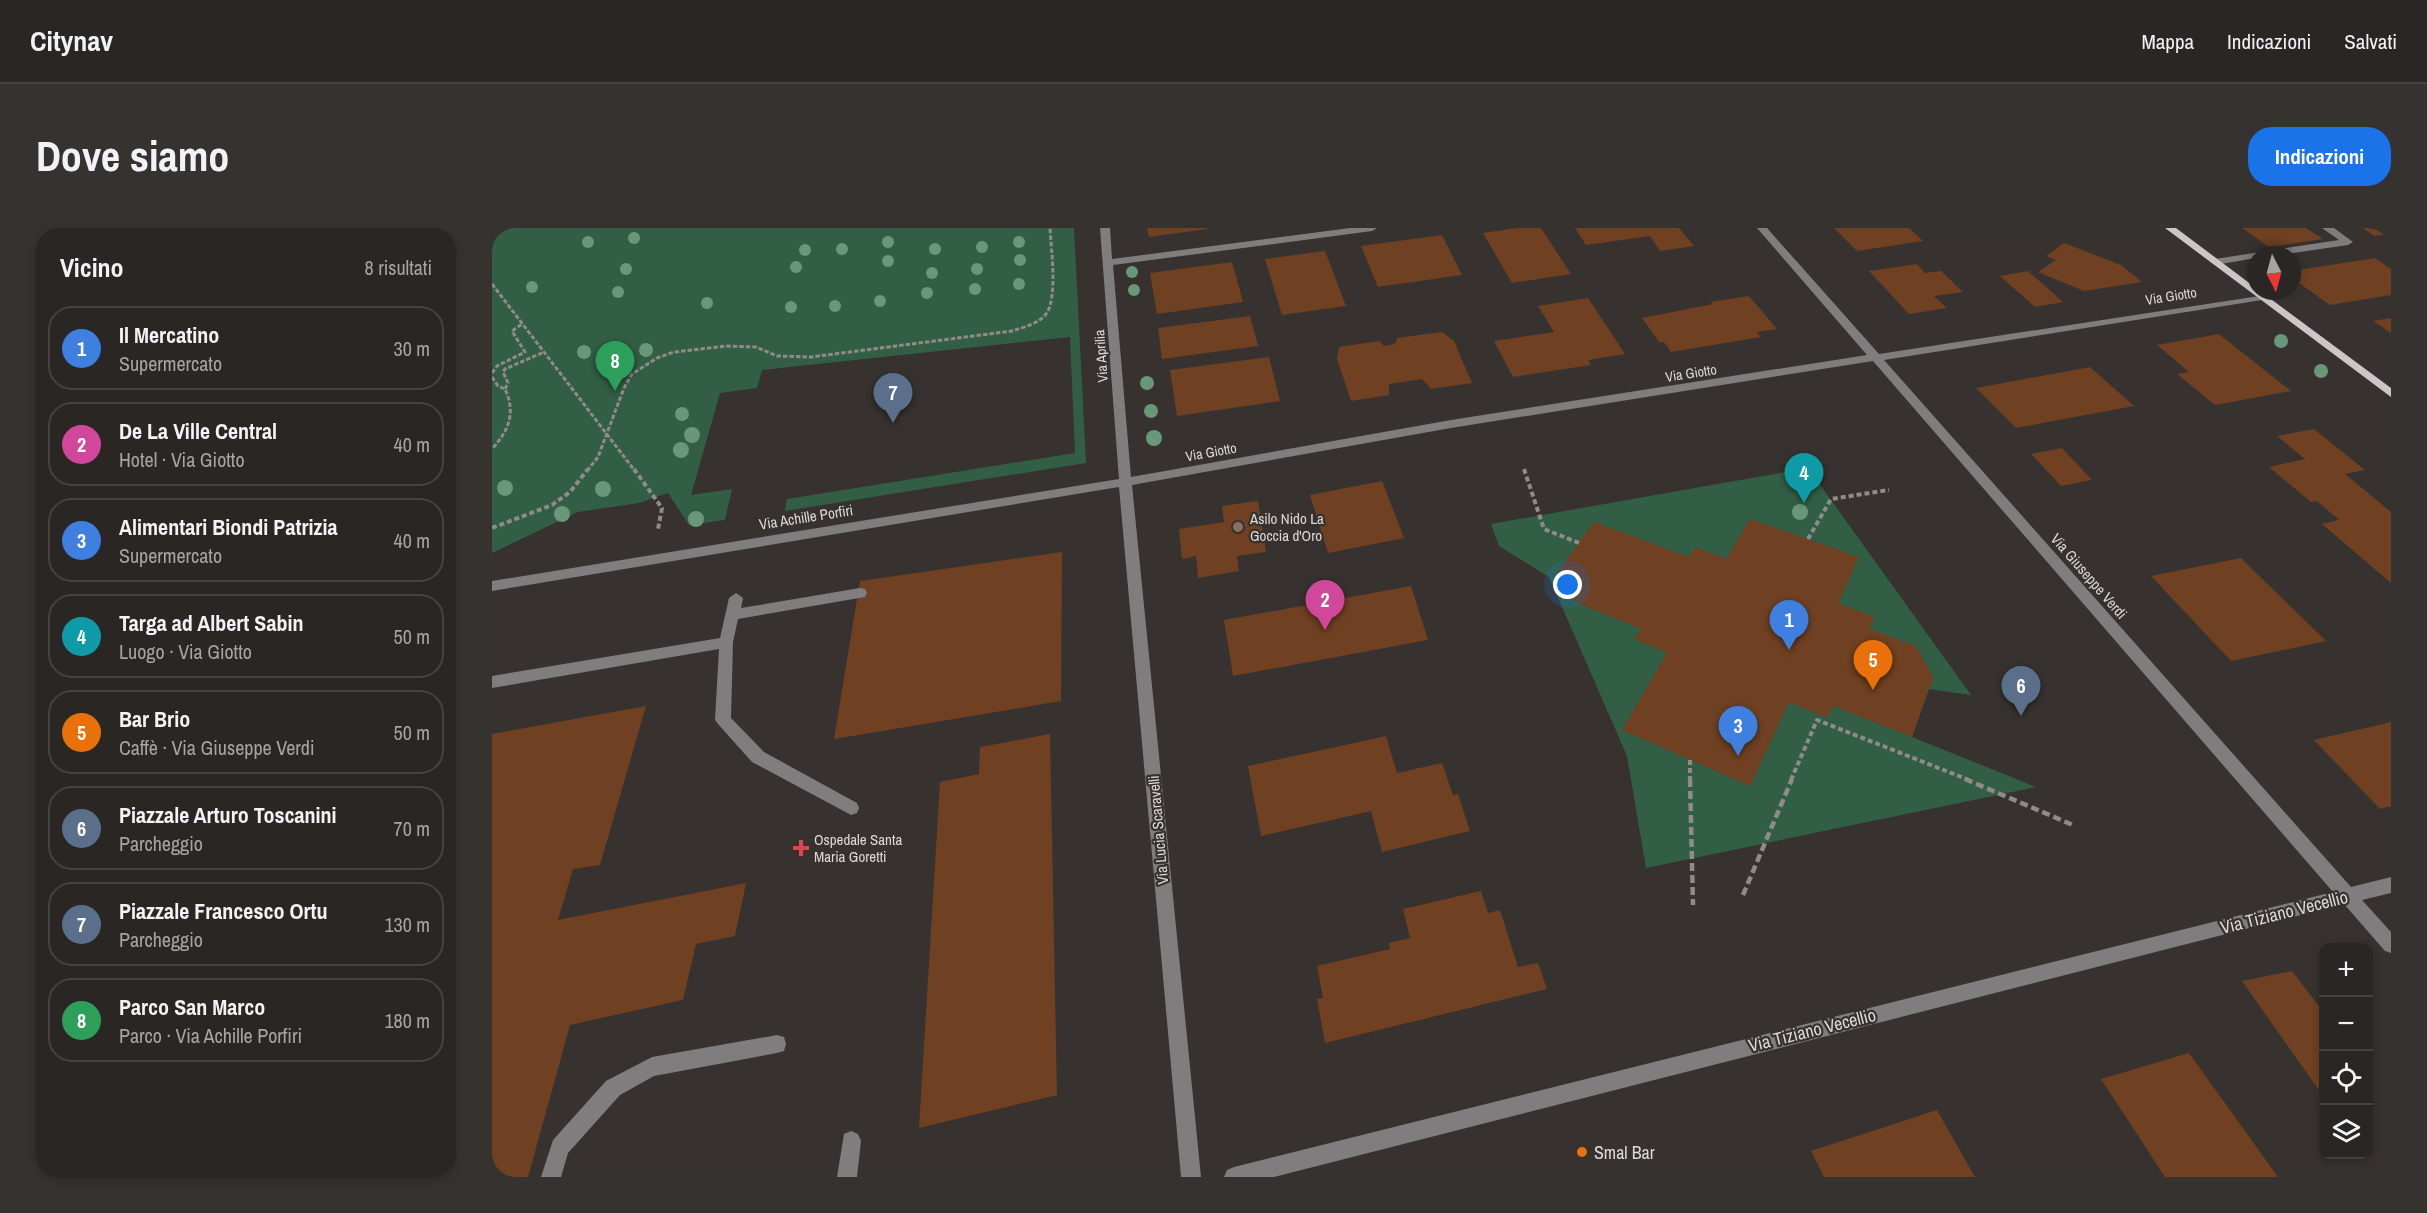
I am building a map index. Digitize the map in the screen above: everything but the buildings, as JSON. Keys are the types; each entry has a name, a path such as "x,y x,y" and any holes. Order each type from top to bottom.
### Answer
{"main road":[{"path":"2170,228 2247,286"},
{"path":"2266,300 2390,393"}],"street":[{"name":"Via Aprilia","path":"1106,228 1125,482"},
{"path":"1109,262 1372,228"},
{"name":"Via Giuseppe Verdi","path":"1762,228 2391,945"},
{"path":"2301,249 2348,242 2327,228"},
{"path":"2215,262 2247,257"},
{"name":"Via Giotto","path":"1125,482 1451,424 1878,359 2247,299"},
{"name":"Via Achille Porfiri","path":"492,586 1125,482"},
{"name":"Via Lucia Scaravelli","path":"1125,482 1191,1177"},
{"path":"732,615 860,593"},
{"path":"736,598 726,642 723,720 759,757 851,808"},
{"path":"492,682 726,642"},
{"name":"Via Tiziano Vecellio","path":"1234,1177 2391,885"},
{"path":"551,1177 560,1147 613,1088 652,1067 777,1044"},
{"path":"847,1177 851,1141"}],"path":[{"path":"492,528 552,505 570,492 598,457 624,388 632,374 657,358 697,348 744,346 777,356 811,357 1012,331 1029,326 1043,317 1050,309 1052,301 1050,228"},
{"path":"492,284 607,432 662,508 656,537"},
{"path":"492,449 511,424 511,399 506,389 498,386 492,375 497,366 525,352 512,331 522,324"},
{"path":"506,389 508,383 503,372 505,369 544,352"},
{"path":"1524,469 1544,529 1579,543"},
{"path":"1808,539 1831,500 1889,490"},
{"path":"1743,895 1817,720 2000,793 2073,825"},
{"path":"1690,760 1693,905"}],"green space":[{"path":"492,228 1074,228 1086,463 785,511 787,499 1075,453 1070,337 762,370 757,388 720,393 691,495 732,489 725,520 689,525 668,493 639,503 578,512 492,553"},
{"path":"1808,468 1971,695 1929,689 1912,737 2036,787 1646,868 1627,756 1549,577 1499,546 1491,524"}],"place":[{"name":"Parco San Marco","path":"615,391"},
{"name":"Piazzale Francesco Ortu","path":"893,423"},
{"name":"Targa ad Albert Sabin","path":"1804,503"},
{"name":"Asilo Nido La Goccia d'Oro","path":"1238,527"},
{"name":"De La Ville Central","path":"1325,630"},
{"name":"Il Mercatino","path":"1789,650"},
{"name":"Bar Brio","path":"1873,690"},
{"name":"Piazzale Arturo Toscanini","path":"2021,716"},
{"name":"Alimentari Biondi Patrizia","path":"1738,756"},
{"name":"Ospedale Santa Maria Goretti","path":"801,848"},
{"name":"Smal Bar","path":"1582,1152"}]}
